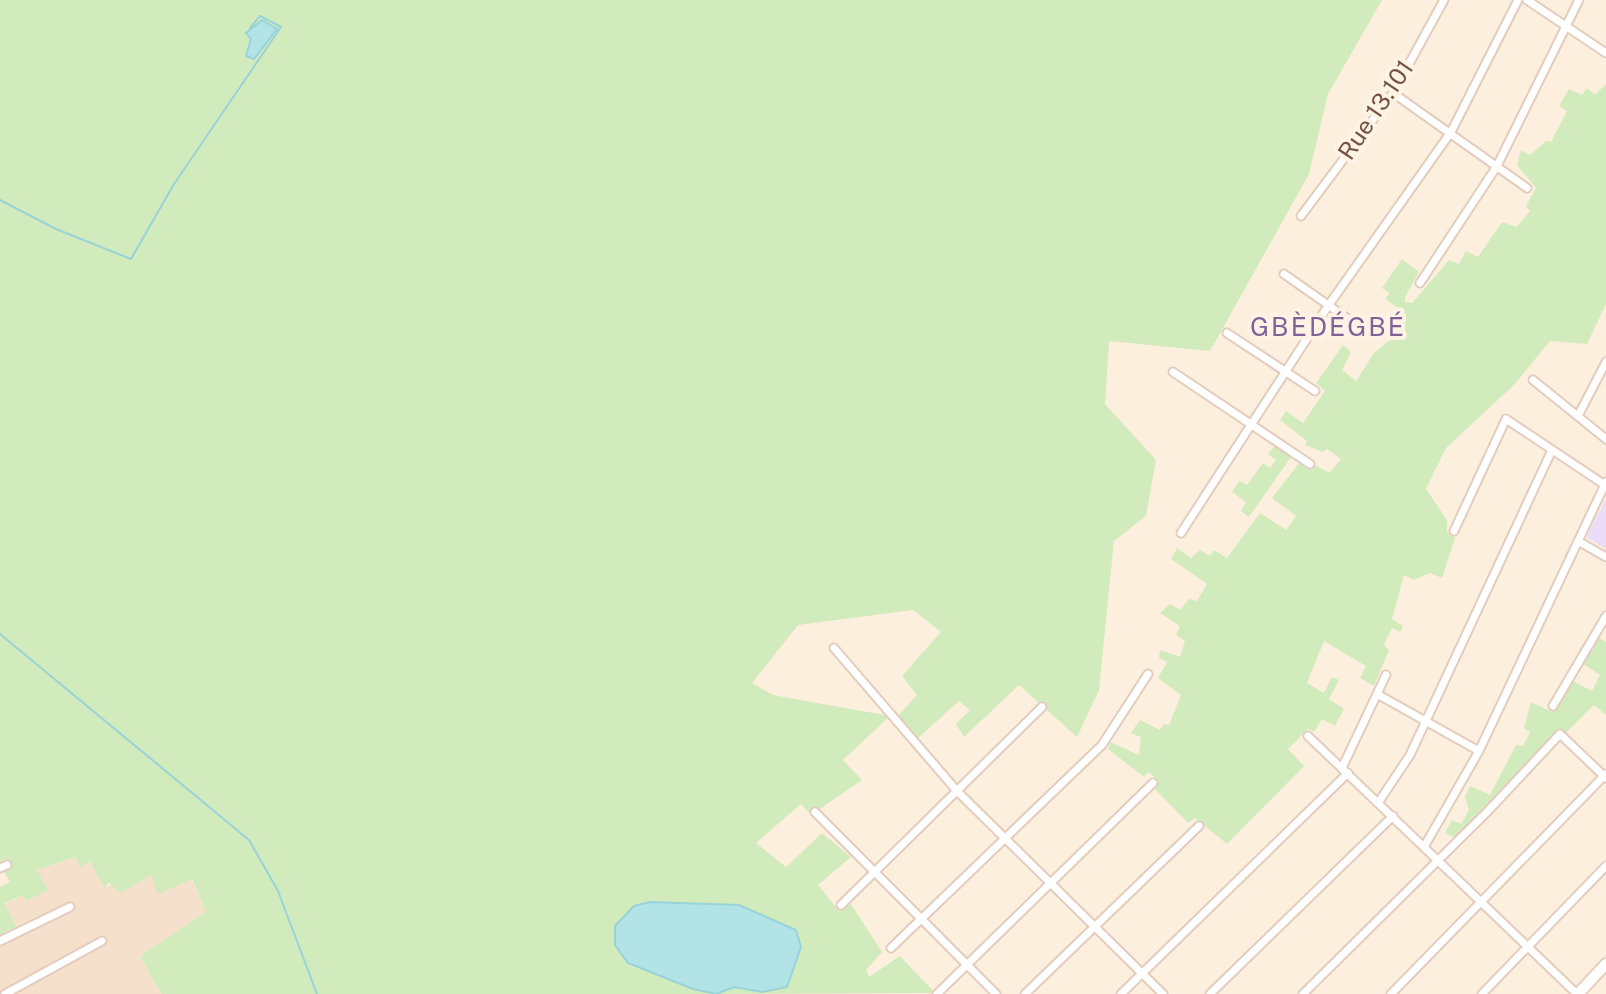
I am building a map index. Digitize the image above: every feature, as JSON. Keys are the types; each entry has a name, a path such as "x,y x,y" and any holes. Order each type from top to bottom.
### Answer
{"main road":[{"path":"1577,994 1606,964"}],"street":[{"name":"Rue 13.101","path":"1301,216 1393,93 1444,0"},
{"path":"1181,533 1249,423 1451,132 1518,0"},
{"path":"1527,0 1606,53"},
{"path":"1420,283 1497,166 1579,0"},
{"path":"1393,93 1527,188"},
{"path":"1284,274 1368,333"},
{"path":"1227,333 1315,391"},
{"path":"1578,416 1606,362"},
{"path":"1173,372 1310,464"},
{"path":"1533,380 1606,439"},
{"path":"1424,847 1479,751 1605,484 1506,419 1454,531"},
{"path":"1378,803 1410,755 1552,450"},
{"path":"1578,541 1606,557"},
{"path":"1553,706 1606,616"},
{"path":"834,648 957,791 1163,994"},
{"path":"891,948 1102,745 1148,674"},
{"path":"1121,994 1345,771 1386,675"},
{"path":"1377,694 1479,751"},
{"path":"841,905 1042,707"},
{"path":"1303,994 1439,861 1560,734 1605,776 1391,994"},
{"path":"1308,736 1577,994"},
{"path":"937,994 1153,783"},
{"path":"815,812 996,994"},
{"path":"1210,994 1393,816"},
{"path":"1025,994 1199,826"},
{"path":"1482,994 1606,866"},
{"path":"0,941 70,907"},
{"path":"5,994 102,941"}],"shaded area":[{"path":"1606,499 1606,549 1586,537"},
{"path":"77,857 90,861 104,887 151,874 191,878 206,912 140,956 161,994 0,994 0,935 15,927 5,904 22,895 25,901 47,890 37,870"}],"green space":[{"path":"0,0 1382,0 1328,94 1309,174 1210,351 1109,341 1105,404 1156,460 1146,516 1114,541 1099,690 1077,737 1019,685 964,737 956,724 970,710 959,701 918,738 898,716 917,695 902,676 941,632 913,610 798,625 752,683 773,695 890,716 843,760 862,780 811,815 801,804 756,843 786,867 822,833 851,857 818,885 839,911 851,904 882,952 866,970 869,977 900,956 935,993 716,994 734,987 762,992 739,905 650,902 628,963 713,994 161,994 140,956 206,912 192,879 158,894 151,875 121,893 109,883 104,888 90,861 80,867 76,857 37,870 48,890 26,901 22,895 5,903 16,927 0,935 0,887 10,882 0,865"},
{"path":"1606,84 1606,304 1587,344 1550,341 1514,385 1446,448 1426,489 1447,520 1447,532 1455,538 1442,578 1430,573 1413,580 1404,575 1392,619 1403,626 1400,632 1392,628 1384,645 1389,650 1374,686 1360,678 1366,666 1324,641 1307,683 1324,693 1332,677 1339,680 1329,699 1344,709 1335,726 1322,719 1314,732 1308,729 1288,749 1304,766 1227,844 1195,818 1188,823 1154,788 1159,782 1149,772 1144,777 1108,749 1110,742 1139,755 1141,737 1131,733 1140,720 1160,730 1164,724 1169,725 1181,695 1158,678 1167,662 1159,658 1160,650 1180,657 1185,641 1176,635 1180,626 1160,613 1170,604 1180,610 1189,599 1197,601 1207,584 1171,559 1177,548 1191,558 1200,550 1210,556 1214,550 1227,558 1260,513 1286,530 1296,516 1272,498 1300,462 1312,470 1315,465 1329,473 1341,459 1327,449 1323,452 1305,445 1307,441 1280,420 1286,411 1303,423 1325,391 1316,383 1343,345 1351,352 1342,370 1356,381 1374,353 1393,338 1396,325 1380,331 1397,308 1386,299 1389,293 1382,288 1402,259 1419,272 1405,297 1405,302 1412,303 1449,260 1459,264 1466,251 1478,257 1502,222 1517,227 1530,211 1526,206 1536,188 1517,165 1521,150 1530,155 1547,140 1551,142 1567,111 1559,106 1569,89 1582,95 1587,88 1595,95"},
{"path":"1275,445 1291,457 1249,517 1241,511 1246,502 1232,492 1239,481 1247,485 1263,463 1270,468 1276,460 1268,454"},
{"path":"1598,637 1606,642 1606,715 1594,705 1566,733 1561,729 1455,838 1445,833 1452,820 1461,824 1469,810 1465,797 1470,786 1490,795 1516,745 1523,746 1530,732 1524,728 1531,702 1552,712 1573,681 1592,691 1600,675 1582,663"}],"water":[{"path":"262,20 277,29 254,59 246,56 251,39 246,33"},
{"path":"650,902 739,905 796,930 801,947 787,987 762,992 734,987 716,994 693,989 628,963 615,945 615,926 634,906"}],"waterway":[{"path":"0,200 56,229 131,259 174,184 281,27 260,16 250,28"},
{"path":"0,634 249,840 278,891 317,994"}],"district":[{"name":"GBÈDÉGBÉ","path":"1328,327"}]}
